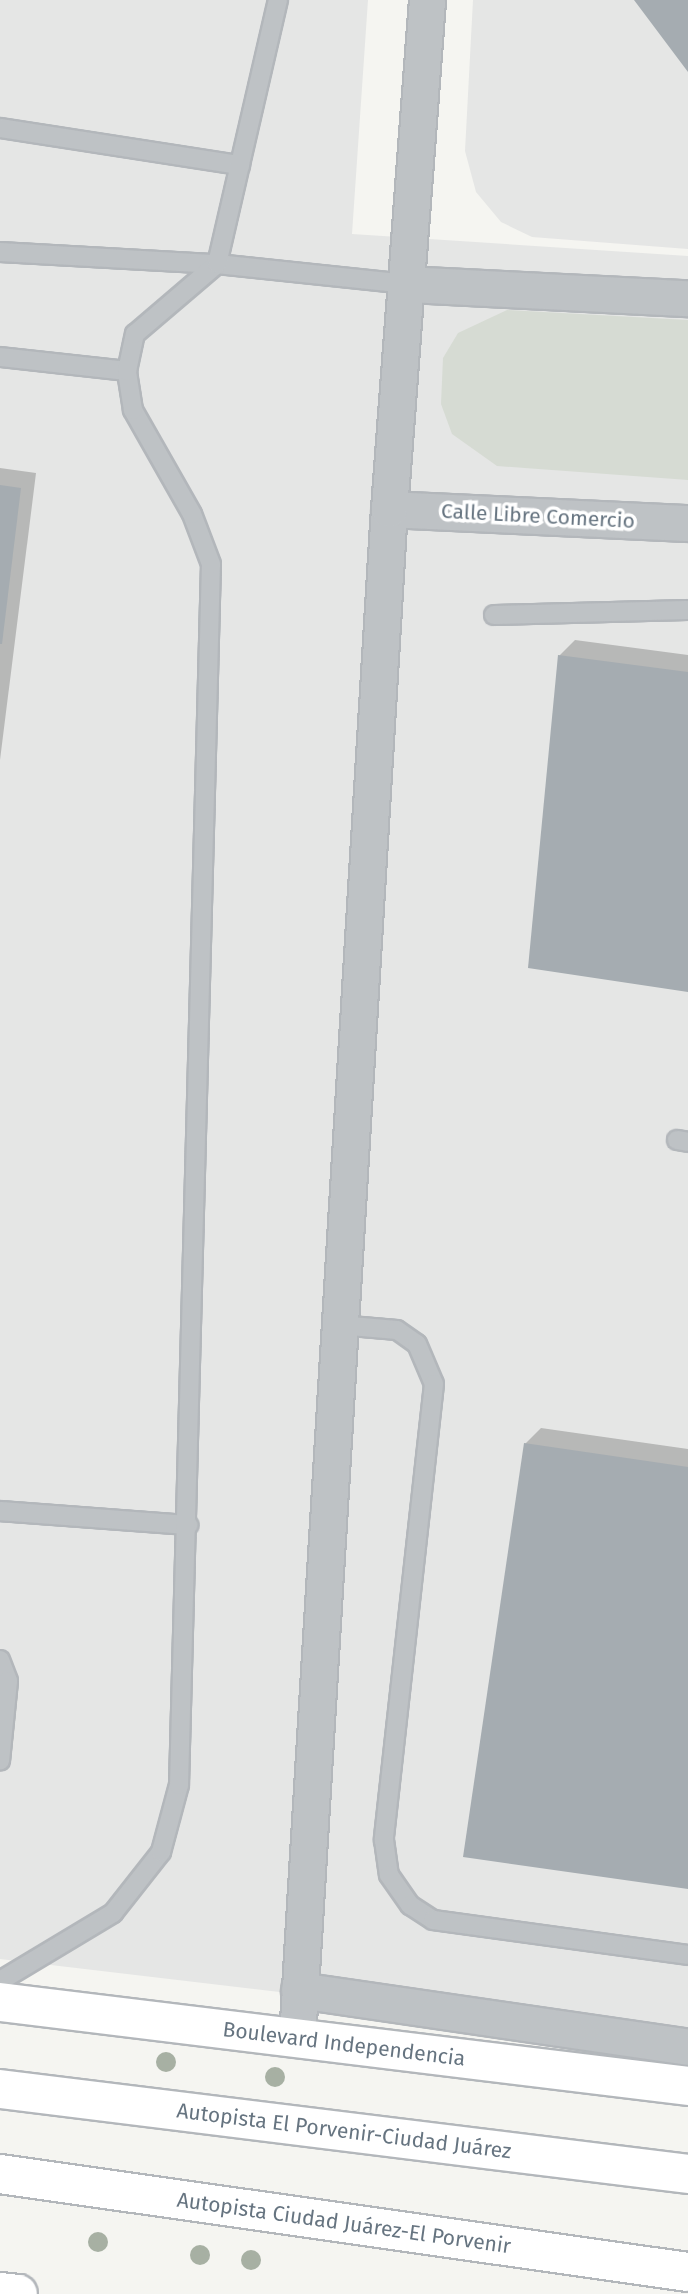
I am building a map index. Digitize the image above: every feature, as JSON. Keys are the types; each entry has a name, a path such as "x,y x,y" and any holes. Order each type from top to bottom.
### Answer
{"main road":[{"name":"Boulevard Independencia","path":"0,2002 688,2086"},
{"name":"Autopista El Porvenir-Ciudad Juárez","path":"0,2089 688,2174"},
{"name":"Autopista Ciudad Juárez-El Porvenir","path":"0,2174 688,2272"},
{"path":"0,2292 18,2294"}],"street":[{"path":"297,2038 389,509 428,0"},
{"path":"407,284 688,298"},
{"name":"Calle Libre Comercio","path":"389,509 688,523"},
{"path":"299,1990 688,2047"}],"lane":[{"path":"0,1981 113,1913 161,1852 179,1785 188,1525 211,564 192,514 133,410 127,371 135,334 217,264 278,0"},
{"path":"0,128 240,165"},
{"path":"0,252 217,264 407,284"},
{"path":"0,357 127,371"},
{"path":"494,615 688,610"},
{"path":"339,1325 397,1330 417,1344 434,1384 384,1840 389,1875 410,1905 433,1920 688,1955"},
{"path":"0,1511 188,1525"},
{"path":"0,1660 8,1682 0,1761"}],"shaded area":[{"path":"0,0 368,0 352,234 688,256 688,2040 0,1959"},
{"path":"473,0 688,0 688,249 532,237 501,222 476,192 465,151"},
{"path":"507,310 688,320 688,480 497,466 452,434 441,404 443,358 458,333"}],"building":[{"path":"634,0 688,0 688,72"},
{"path":"0,485 21,488 2,644 0,644"},
{"path":"558,655 688,672 688,992 528,968"},
{"path":"524,1443 688,1467 688,1889 463,1857"}]}
